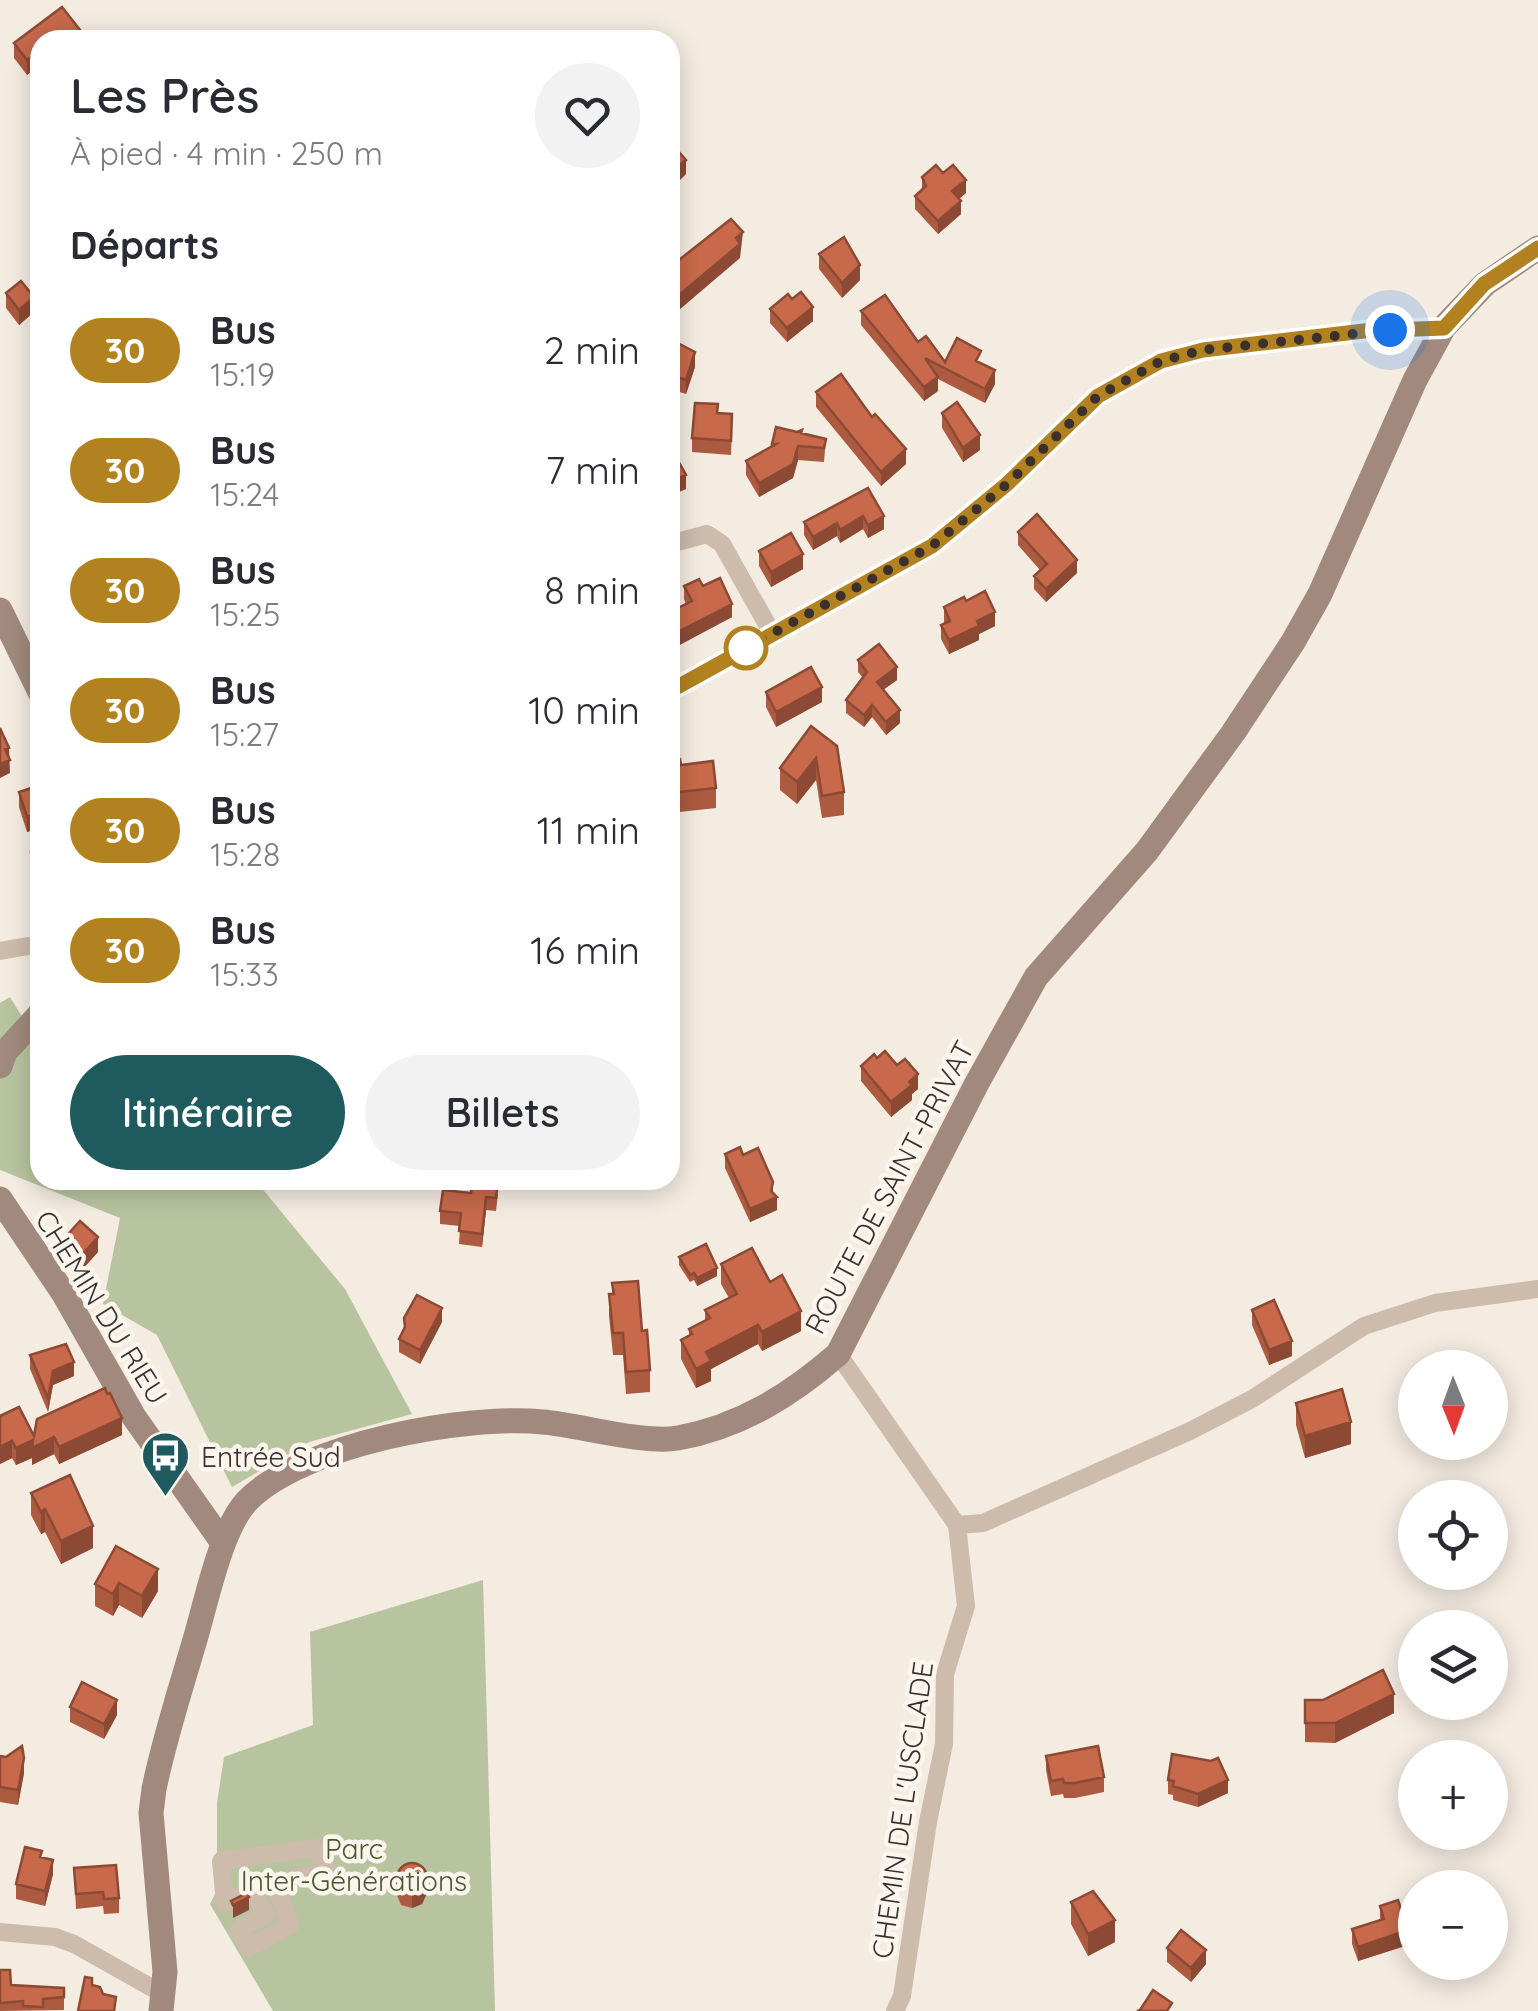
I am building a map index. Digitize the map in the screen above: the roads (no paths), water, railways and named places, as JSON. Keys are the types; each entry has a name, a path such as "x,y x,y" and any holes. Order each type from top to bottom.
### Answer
{"street":[{"name":"ROUTE DE SAINT-PRIVAT","path":"162,2003 165,1972 151,1813 154,1790 223,1543 246,1502 291,1470 344,1449 466,1422 541,1422 674,1439 740,1421 807,1381 838,1354 1036,976 1148,851 1293,642 1320,594 1406,397 1444,328 1484,284 1538,248"},
{"path":"680,685 932,546 1007,484 1098,396 1161,361 1203,350 1328,335 1444,328"},
{"path":"680,541 707,534 722,544 772,633"},
{"path":"0,610 30,672"},
{"path":"0,951 30,946"},
{"path":"0,1066 5,1052 30,1025"},
{"name":"CHEMIN DU RIEU","path":"0,1199 64,1294 134,1417 223,1543"},
{"path":"957,1524 983,1523 1190,1431 1252,1399 1364,1326 1436,1303 1538,1289"},
{"name":"CHEMIN DE L'USCLADE","path":"838,1354 957,1524 966,1606 945,1674 944,1744 902,1996 894,2011"},
{"path":"315,1848 329,1873 274,1881 290,1925 249,1948 239,1929 266,1914 252,1889 226,1903 221,1861 315,1848"},
{"path":"0,1932 54,1937 74,1944 162,2003"}],"place":[{"name":"Entrée Sud","path":"166,1498"}],"park label":[{"name":"Parc Inter-Générations","path":"354,1864"}]}
